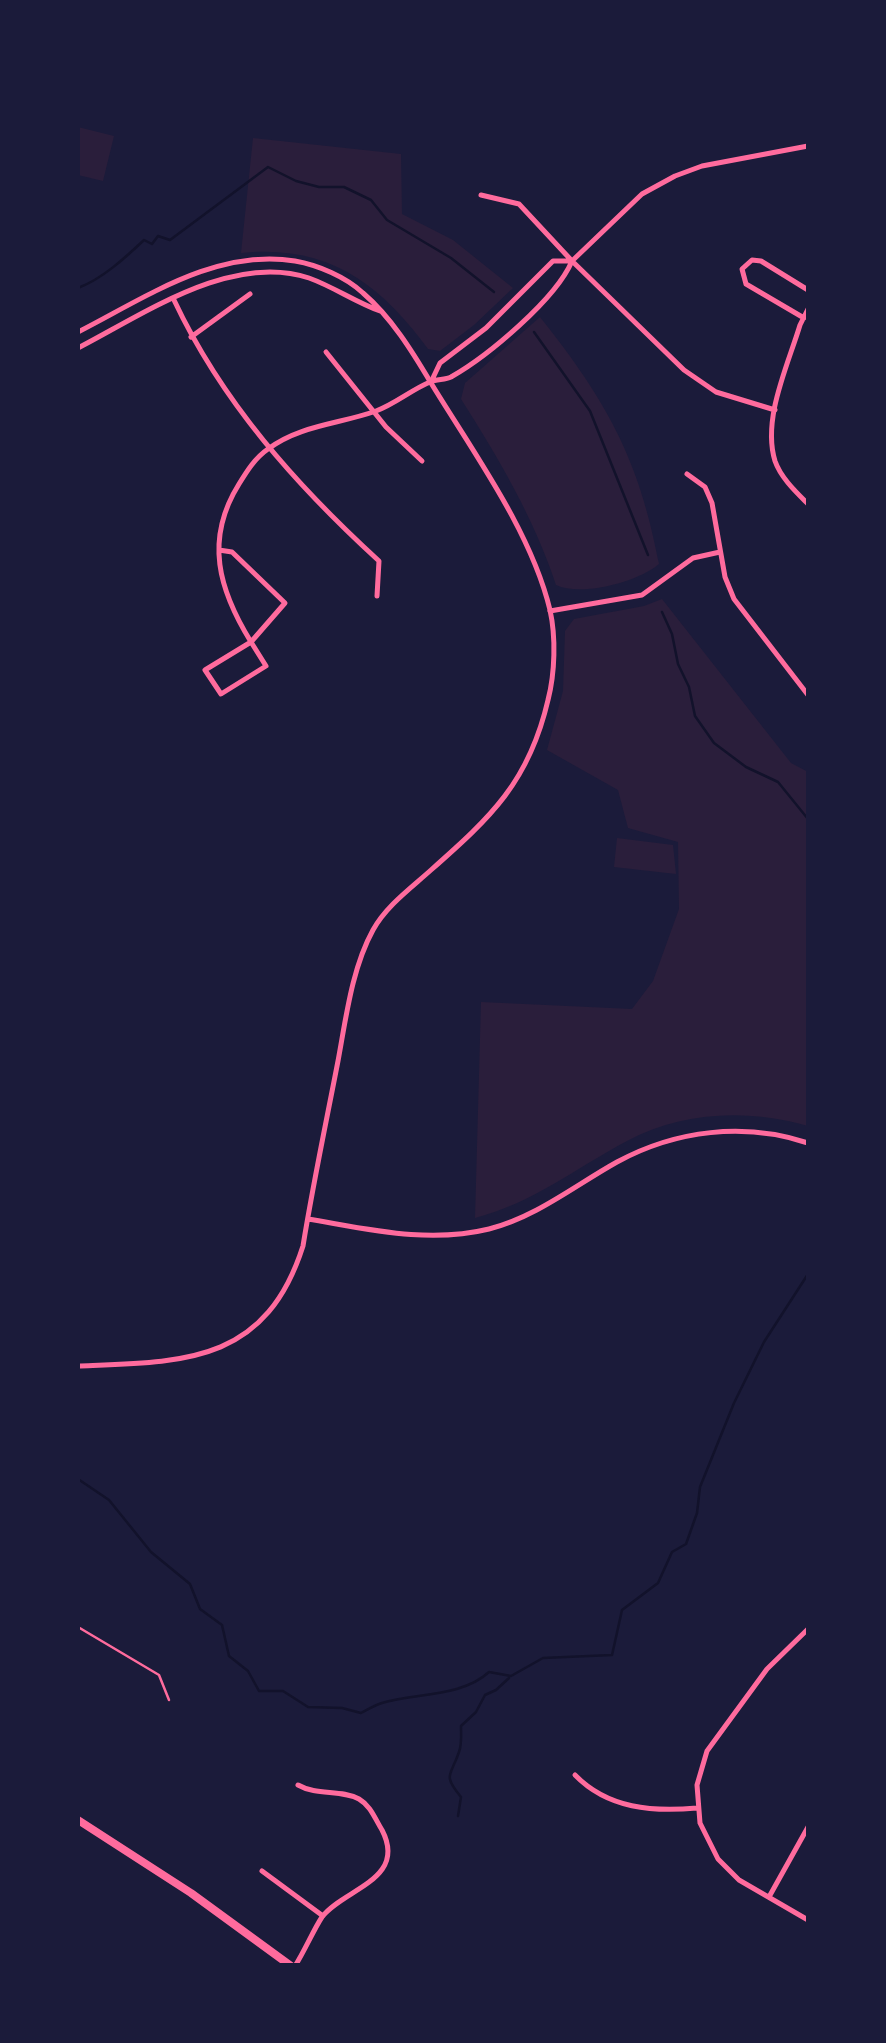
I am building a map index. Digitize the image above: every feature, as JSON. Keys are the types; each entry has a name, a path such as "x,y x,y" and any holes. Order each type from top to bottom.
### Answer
{"main road":[{"path":"78,1820 191,1893 293,1966"}],"street":[{"path":"218,550 232,552 285,603 250,642 205,670 221,694 266,666 250,642 226,599 218,550 224,516 233,494 252,464 269,448 305,429 376,411 431,382 449,378 513,332 566,275 572,262 642,194 702,166 808,146"},
{"path":"481,195 519,204 572,262 684,370 716,392 775,410"},
{"path":"78,332 204,269 254,258 312,264 362,290 431,382 474,448 512,520 550,611 553,672 549,699 530,758 495,812 390,908 368,940 348,1008 303,1246 276,1303 244,1334 208,1354 78,1366"},
{"path":"804,318 746,284 742,269 752,260 761,261 808,290"},
{"path":"431,382 440,363 486,328 554,261 572,262"},
{"path":"78,348 224,277 269,272 308,278 353,302 382,312"},
{"path":"192,338 250,294"},
{"path":"174,300 219,384 269,448 321,508 379,560 377,596"},
{"path":"808,309 772,428 775,461 808,504"},
{"path":"326,352 386,428 422,461"},
{"path":"687,474 705,486 712,503 720,552 734,599 808,695"},
{"path":"796,492 808,492"},
{"path":"550,611 642,595 692,558 720,552"},
{"path":"308,1218 407,1236 472,1232 536,1211 618,1162 677,1138 706,1132 748,1131 808,1143"},
{"path":"808,1629 767,1668 706,1752 697,1786 704,1835 718,1859 738,1880 808,1920"},
{"path":"575,1775 589,1790 636,1808 698,1808"},
{"path":"293,1966 323,1916 376,1877 385,1863 386,1844 372,1811 362,1800 309,1791 298,1785"},
{"path":"768,1897 808,1828"},
{"path":"262,1871 323,1916"}],"lane":[{"path":"78,1627 158,1675 169,1700"}],"shaded area":[{"path":"78,127 114,136 103,181 78,175"},
{"path":"253,138 401,154 402,214 453,240 513,288 440,351 428,349 391,305 349,273 300,255 241,253"},
{"path":"540,317 601,404 641,492 659,564 624,582 580,589 556,585 514,489 461,399 465,383"},
{"path":"662,599 791,763 808,772 808,1126 739,1115 670,1124 627,1141 517,1203 475,1218 481,1002 632,1009 653,981 679,909 678,842 628,828 618,790 547,750 563,691 565,631 574,619"},
{"path":"617,838 673,845 676,874 614,867"}],"waterway":[{"path":"78,288 104,274 144,240 152,244 158,236 170,240 268,167 296,181 319,187 344,187 371,200 387,220 451,258 494,292"},
{"path":"534,332 590,411 648,555"},
{"path":"662,612 689,687 695,716 714,743 746,767 778,782 808,819"},
{"path":"78,1479 109,1500 151,1552 190,1584 200,1609 222,1625 229,1656 248,1671 259,1691 283,1691 308,1707 361,1713 382,1703 466,1686 489,1672 511,1676 543,1658 612,1655 622,1610 658,1583 672,1552 686,1544 697,1513 700,1487 734,1403 764,1342 808,1274"},
{"path":"458,1816 461,1797 450,1775 460,1749 461,1726 476,1712 485,1695 509,1678"}]}
